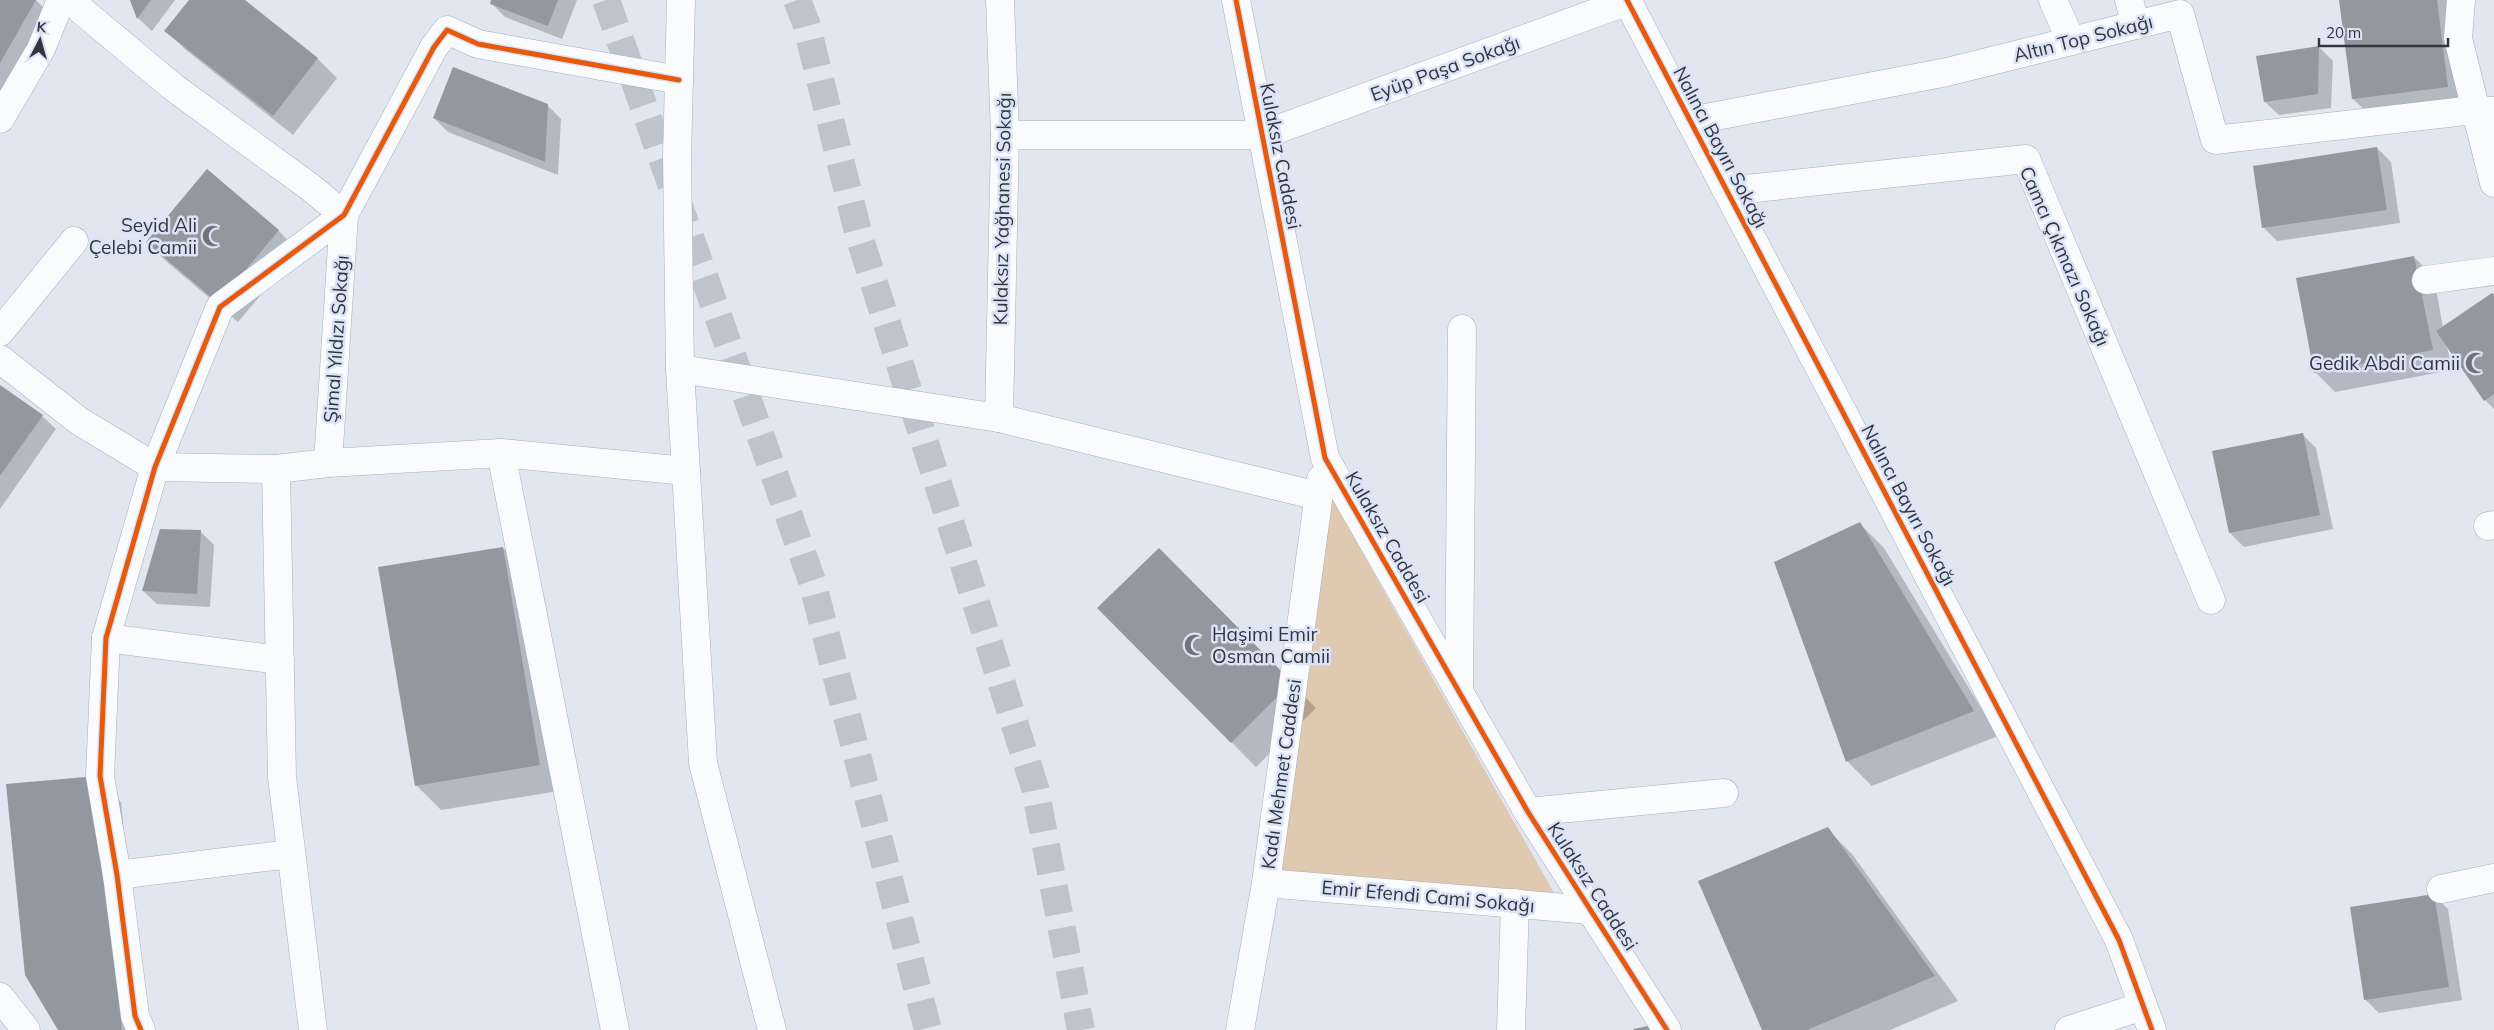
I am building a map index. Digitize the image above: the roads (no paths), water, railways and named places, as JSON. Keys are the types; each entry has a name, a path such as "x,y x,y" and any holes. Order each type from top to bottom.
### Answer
{"street":[{"path":"0,118 41,49 61,0"},
{"path":"75,0 81,10 173,86 310,187 344,216"},
{"path":"681,0 676,157 680,369 704,763 772,1030"},
{"name":"Kulaksız Yağhanesi Sokağı","path":"999,418 1005,135 1000,0"},
{"name":"Kulaksız Caddesi","path":"1236,0 1325,458 1528,812 1667,1030"},
{"path":"2053,0 2071,41"},
{"path":"2461,0 2458,38 2484,110 2494,183"},
{"name":"Eyüp Paşa Sokağı","path":"1262,135 1627,1"},
{"name":"Nalıncı Bayırı Sokağı","path":"1627,1 2119,940 2147,1018"},
{"name":"Altın Top Sokağı","path":"1690,121 1947,72 2071,41 2133,12 2180,14 2216,140 2484,110"},
{"path":"141,1030 135,1016 117,875 100,776 106,638 155,467 220,307 344,216 434,47 447,30 478,44 679,80"},
{"path":"1005,135 1262,135"},
{"name":"Camcı Çıkmazı Sokağı","path":"1727,191 2026,159 2211,600"},
{"name":"Şimal Yıldızı Sokağı","path":"328,463 344,216"},
{"path":"0,332 74,240"},
{"path":"2426,280 2494,271"},
{"path":"1459,692 1462,329"},
{"path":"0,359 79,421 155,467 276,469 328,463 501,453 686,471"},
{"path":"680,369 999,418 1318,496"},
{"path":"501,453 616,1030"},
{"name":"Kadı Mehmet Caddesi","path":"1240,1030 1266,883 1318,496 1325,458"},
{"path":"276,469 282,776 313,1030"},
{"path":"106,638 280,660"},
{"path":"1528,812 1724,793"},
{"path":"117,875 291,854"},
{"path":"2441,889 2494,878"},
{"name":"Emir Efendi Cami Sokağı","path":"1266,883 1515,902 1590,910"},
{"path":"1511,1030 1515,902"},
{"path":"0,997 26,1030"},
{"path":"2069,1030 2147,1018"}],"tunnel":[{"path":"606,0 812,581 928,1030"},
{"path":"797,0 806,23 859,236 1035,788 1081,1030"}],"place":[{"name":"Seyid Ali Çelebi Camii","path":"213,236"},
{"name":"Gedik Abdi Camii","path":"2476,363"},
{"name":"Haşimi Emir Osman Camii","path":"1195,645"}]}
